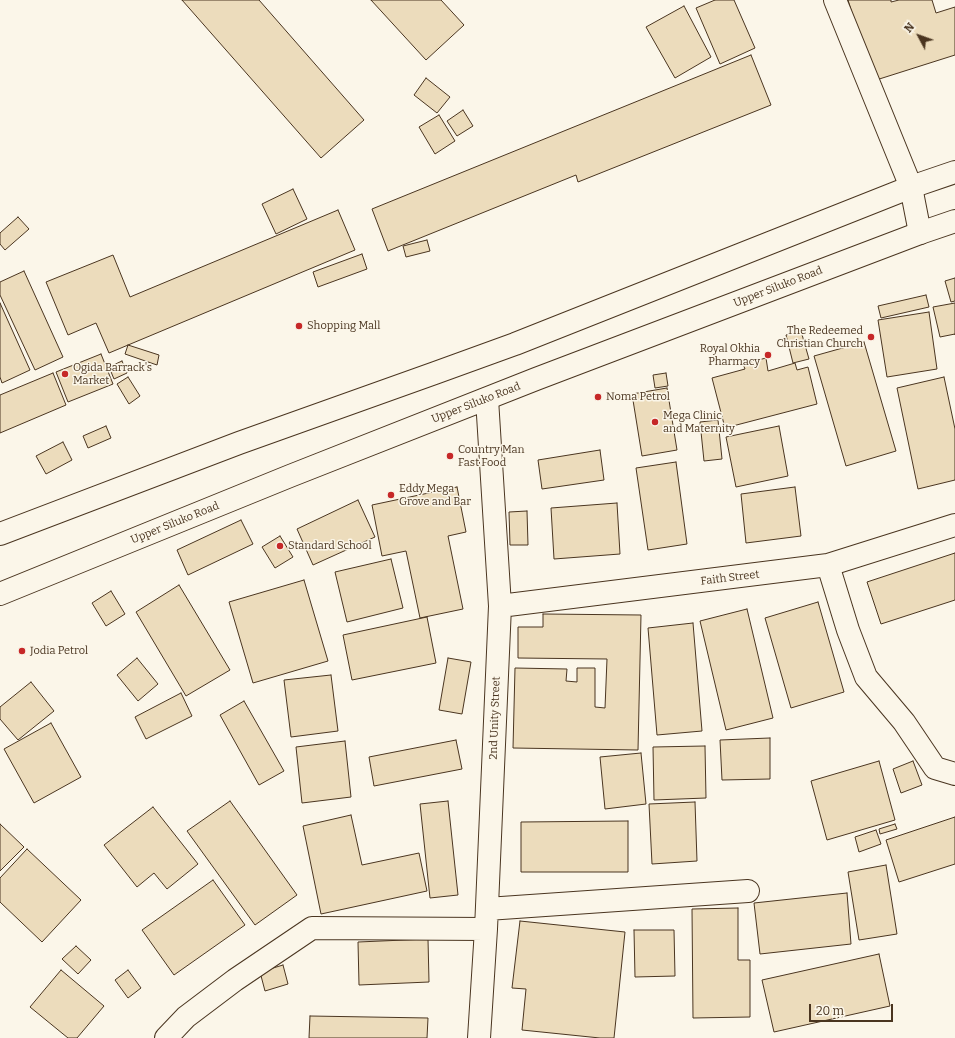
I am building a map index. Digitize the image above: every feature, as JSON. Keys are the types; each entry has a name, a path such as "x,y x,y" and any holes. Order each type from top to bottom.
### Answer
{"street":[{"path":"835,0 911,186 920,233"},
{"path":"0,534 239,443 515,344 911,186 955,172"},
{"name":"Upper Siluko Road","path":"0,594 290,476 486,399 920,233 955,221"},
{"name":"2nd Unity Street","path":"479,1038 487,919 500,606 486,399"},
{"name":"Faith Street","path":"500,606 828,566 955,525"},
{"path":"828,566 848,630 866,678 904,722 935,768 955,774"},
{"path":"166,1038 186,1017 235,980 312,928 487,919 748,891"}],"building":[{"path":"182,0 259,0 364,120 321,158"},
{"path":"371,0 441,0 464,25 426,60"},
{"path":"715,0 734,0 755,48 720,64 696,8"},
{"path":"848,0 891,0 891,2 899,0 932,0 936,13 955,7 955,55 873,81"},
{"path":"684,6 711,57 675,78 646,27"},
{"path":"751,55 771,105 578,182 576,175 388,251 372,209"},
{"path":"426,78 450,97 437,113 414,95"},
{"path":"463,110 473,126 457,136 447,121"},
{"path":"439,115 455,141 435,154 419,127"},
{"path":"293,189 307,219 276,234 262,204"},
{"path":"338,210 355,250 109,353 96,323 68,335 46,282 113,255 130,297"},
{"path":"18,217 29,229 5,250 0,244 0,233"},
{"path":"427,240 430,251 406,257 403,246"},
{"path":"362,254 367,269 318,287 313,272"},
{"path":"24,271 63,357 35,370 0,295 0,282"},
{"path":"955,278 955,301 951,302 945,281"},
{"path":"926,295 929,307 881,318 878,306"},
{"path":"0,303 30,370 2,383 0,377"},
{"path":"955,303 955,334 940,337 933,307"},
{"path":"929,312 937,369 887,377 878,320"},
{"path":"801,331 809,359 793,363 786,335"},
{"path":"864,342 896,451 846,466 814,356"},
{"path":"128,345 159,355 157,365 125,354"},
{"path":"101,354 113,384 68,402 56,372"},
{"path":"766,358 768,371 795,363 797,370 808,367 817,404 725,428 712,378 745,369 743,364"},
{"path":"122,361 127,373 114,379 109,367"},
{"path":"53,373 66,405 0,433 0,395"},
{"path":"666,373 668,386 655,388 653,375"},
{"path":"128,377 140,396 129,404 117,384"},
{"path":"944,377 955,429 955,480 918,489 897,388"},
{"name":"Mega Clinic and Maternity","path":"667,388 677,450 642,456 632,394"},
{"path":"718,420 722,459 704,461 700,422"},
{"path":"106,426 111,438 88,448 83,436"},
{"path":"779,426 788,476 736,487 726,437"},
{"path":"63,442 72,460 46,474 36,456"},
{"path":"600,450 604,480 542,489 538,460"},
{"path":"676,462 687,544 648,550 636,468"},
{"path":"457,487 466,532 448,536 463,609 420,618 406,551 382,556 372,505"},
{"path":"795,487 801,536 746,543 741,494"},
{"path":"358,500 375,537 313,565 297,529"},
{"path":"617,503 620,554 554,559 551,508"},
{"path":"527,511 528,545 510,545 509,512"},
{"path":"241,520 253,544 188,575 177,550"},
{"path":"280,536 293,557 275,568 262,547"},
{"path":"955,553 955,600 881,624 867,582"},
{"path":"391,559 403,608 347,622 335,572"},
{"path":"304,580 328,661 253,683 229,602"},
{"path":"179,585 230,670 186,696 136,612"},
{"path":"111,591 125,614 106,626 92,603"},
{"path":"818,602 844,692 791,708 765,618"},
{"path":"747,609 773,718 726,730 700,621"},
{"path":"543,614 641,615 638,750 513,748 515,668 567,669 566,681 577,682 577,668 595,668 595,707 605,708 607,659 518,658 518,627 543,627"},
{"path":"427,617 436,663 352,680 343,635"},
{"path":"693,623 702,731 657,735 648,628"},
{"path":"137,658 158,684 138,701 117,675"},
{"path":"448,658 471,662 462,714 439,710"},
{"path":"331,675 338,731 291,737 284,680"},
{"path":"31,682 54,711 18,740 0,719 0,707"},
{"path":"181,693 192,716 146,739 135,717"},
{"path":"244,701 284,771 259,785 220,715"},
{"path":"51,723 81,777 34,803 4,749"},
{"path":"770,738 770,779 722,780 720,740"},
{"path":"456,740 462,769 374,786 369,757"},
{"path":"345,741 351,797 302,803 296,747"},
{"path":"705,746 706,798 654,800 653,747"},
{"path":"641,753 646,804 605,809 600,757"},
{"path":"879,761 895,820 827,840 811,781"},
{"path":"913,761 922,785 901,793 893,769"},
{"path":"230,801 297,895 255,925 187,831"},
{"path":"448,801 458,895 430,898 420,804"},
{"path":"695,802 697,861 652,864 649,804"},
{"path":"153,807 198,864 167,889 154,873 137,887 104,845"},
{"path":"351,815 362,865 419,853 427,891 321,914 303,826"},
{"path":"955,817 955,864 899,882 886,840"},
{"path":"628,821 628,872 521,872 521,822"},
{"path":"0,824 24,847 0,871"},
{"path":"895,824 897,829 880,834 879,829"},
{"path":"876,830 881,844 859,852 855,837"},
{"path":"27,849 81,900 42,942 0,902 0,878"},
{"path":"886,865 897,934 859,940 848,872"},
{"path":"213,880 245,925 174,975 142,930"},
{"path":"847,893 851,944 760,954 754,903"},
{"path":"738,908 738,960 750,960 750,1017 693,1018 692,909"},
{"path":"520,921 625,932 614,1038 600,1038 522,1030 526,989 512,988"},
{"path":"634,930 674,930 675,976 635,977"},
{"path":"428,939 429,982 359,985 358,942"},
{"path":"76,946 91,960 78,974 62,959"},
{"path":"879,954 890,1006 774,1032 762,980"},
{"path":"283,965 288,984 265,991 260,972"},
{"path":"61,970 104,1006 77,1038 68,1038 30,1007"},
{"path":"128,970 141,988 128,998 115,980"},
{"path":"310,1016 428,1018 427,1038 309,1038"}],"place":[{"name":"Shopping Mall","path":"299,326"},
{"name":"The Redeemed Christian Church","path":"871,337"},
{"name":"Royal Okhia Pharmacy","path":"768,355"},
{"name":"Ogida Barrack's Market","path":"65,374"},
{"name":"Noma Petrol","path":"598,397"},
{"name":"Mega Clinic and Maternity","path":"655,422"},
{"name":"Country Man Fast Food","path":"450,456"},
{"name":"Eddy Mega Grove and Bar","path":"391,495"},
{"name":"Standard School","path":"280,546"},
{"name":"Jodia Petrol","path":"22,651"}]}
